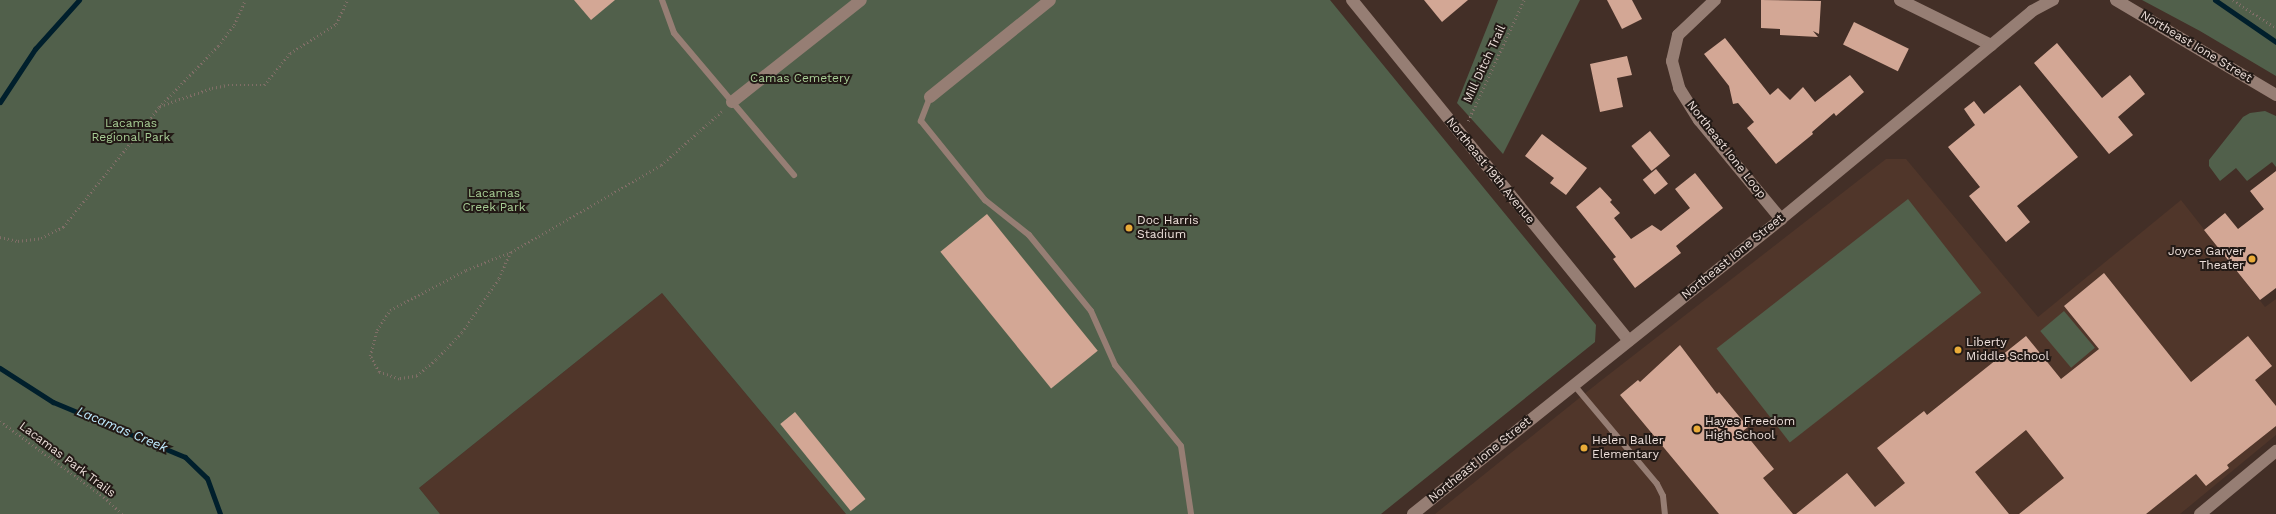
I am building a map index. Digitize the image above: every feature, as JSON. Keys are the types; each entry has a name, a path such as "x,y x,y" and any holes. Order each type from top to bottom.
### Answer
{"street":[{"path":"732,102 861,0"},
{"path":"930,97 1050,0"},
{"name":"Northeast 19th Avenue","path":"1352,0 1629,341"},
{"name":"Northeast Ione Loop","path":"1715,0 1678,35 1672,61 1679,88 1699,120 1781,219"},
{"path":"1900,0 1991,45"},
{"name":"Northeast Ione Street","path":"1416,513 1574,384 1781,219 2032,11 2053,0"},
{"name":"Northeast Ione Street","path":"2116,0 2276,95"},
{"path":"2200,514 2276,451"}],"lane":[{"path":"662,0 674,34 794,175"},
{"path":"930,97 921,122 985,200 1029,235 1091,311 1115,366 1181,446 1191,514"},
{"path":"1574,384 1657,484 1663,496 1665,514"}],"path":[{"path":"0,236 18,242 33,239 63,228 159,107 218,46 234,25 246,0"},
{"path":"159,107 212,88 228,85 264,85 290,53 336,24 347,0"},
{"name":"Mill Ditch Trail","path":"1461,135 1524,0"},
{"path":"2233,0 2276,28"},
{"path":"511,252 498,279 462,334 436,360 417,376 399,379 379,372 370,356 377,330 390,310 466,270 511,252 661,165 732,102"},
{"name":"Lacamas Park Trails","path":"0,421 104,497 122,514"}],"shaded area":[{"name":"Liberty Middle School","path":"1886,159 1906,159 2038,317 2181,200 2265,307 2276,299 2276,435 2180,514 1435,514 1598,383"},
{"path":"662,293 846,514 440,514 419,488"}],"green space":[{"path":"0,0 1330,0 1596,325 1595,342 1381,514 846,514 662,293 419,488 440,514 0,514"},
{"path":"1498,0 1580,0 1503,154 1457,103"},
{"path":"2142,0 2276,0 2276,76 2200,31"},
{"path":"2265,111 2276,116 2276,167 2272,162 2247,181 2236,168 2220,181 2209,166 2209,160 2243,117 2250,113"},
{"path":"1908,199 1981,293 1790,442 1717,349"},
{"path":"2064,311 2095,348 2071,368 2040,331"}],"building":[{"path":"574,0 615,0 591,20"},
{"path":"1424,0 1468,0 1442,22"},
{"path":"1607,0 1632,0 1642,19 1622,29"},
{"path":"1761,0 1821,1 1819,34 1813,31 1818,37 1780,35 1780,29 1761,28"},
{"path":"1854,22 1909,49 1898,71 1843,44"},
{"path":"1725,38 1770,95 1778,88 1790,100 1803,87 1815,102 1850,75 1864,92 1836,116 1834,113 1812,132 1813,134 1776,164 1747,128 1754,122 1738,103 1733,104 1729,86 1704,54"},
{"path":"2057,43 2102,98 2130,75 2145,94 2118,117 2133,135 2109,154 2034,63"},
{"path":"1627,56 1632,75 1617,78 1623,107 1600,112 1590,64"},
{"path":"2020,85 2078,157 2017,206 2030,222 2006,242 1969,196 1980,187 1948,147 1975,125 1964,109 1974,101 1984,114"},
{"path":"1650,131 1670,156 1651,171 1631,146"},
{"path":"1542,134 1587,168 1566,195 1550,183 1554,178 1525,156"},
{"path":"1656,169 1668,184 1655,194 1643,180"},
{"name":"Joyce Garver Theater","path":"2276,171 2276,288 2260,300 2204,230 2225,213 2238,229 2264,209 2250,191"},
{"path":"1695,173 1723,208 1676,246 1681,253 1635,288 1613,259 1616,257 1576,207 1600,187 1612,200 1610,202 1620,213 1614,218 1631,239 1652,225 1661,231 1690,208 1675,189"},
{"path":"987,214 1098,351 1051,389 940,252"},
{"path":"2104,273 2191,382 2248,336 2272,366 2255,380 2276,406 2276,426 2227,465 2229,468 2206,486 2196,474 2146,514 2019,514 2064,478 2026,430 1975,472 2009,514 1796,514 1847,473 1875,507 1905,483 1877,448 1924,411 1927,415 2026,336 2061,379 2099,349 2064,306"},
{"name":"Hayes Freedom High School","path":"1680,345 1717,394 1719,392 1748,427 1743,431 1774,469 1763,478 1793,514 1719,514 1620,395 1638,380 1640,382"},
{"path":"795,412 865,499 851,511 780,424"}],"waterway":[{"name":"Lacamas Creek","path":"0,102 35,49 79,0"},
{"path":"2215,0 2276,42"},
{"name":"Lacamas Creek","path":"0,368 53,402 185,457 207,478 220,514"}],"place":[{"name":"Doc Harris Stadium","path":"1129,228"},
{"name":"Joyce Garver Theater","path":"2252,259"},
{"name":"Liberty Middle School","path":"1958,350"},
{"name":"Hayes Freedom High School","path":"1697,429"},
{"name":"Helen Baller Elementary","path":"1584,448"}],"park label":[{"name":"Camas Cemetery","path":"800,79"},
{"name":"Lacamas Regional Park","path":"131,131"},
{"name":"Lacamas Creek Park","path":"494,201"}]}
